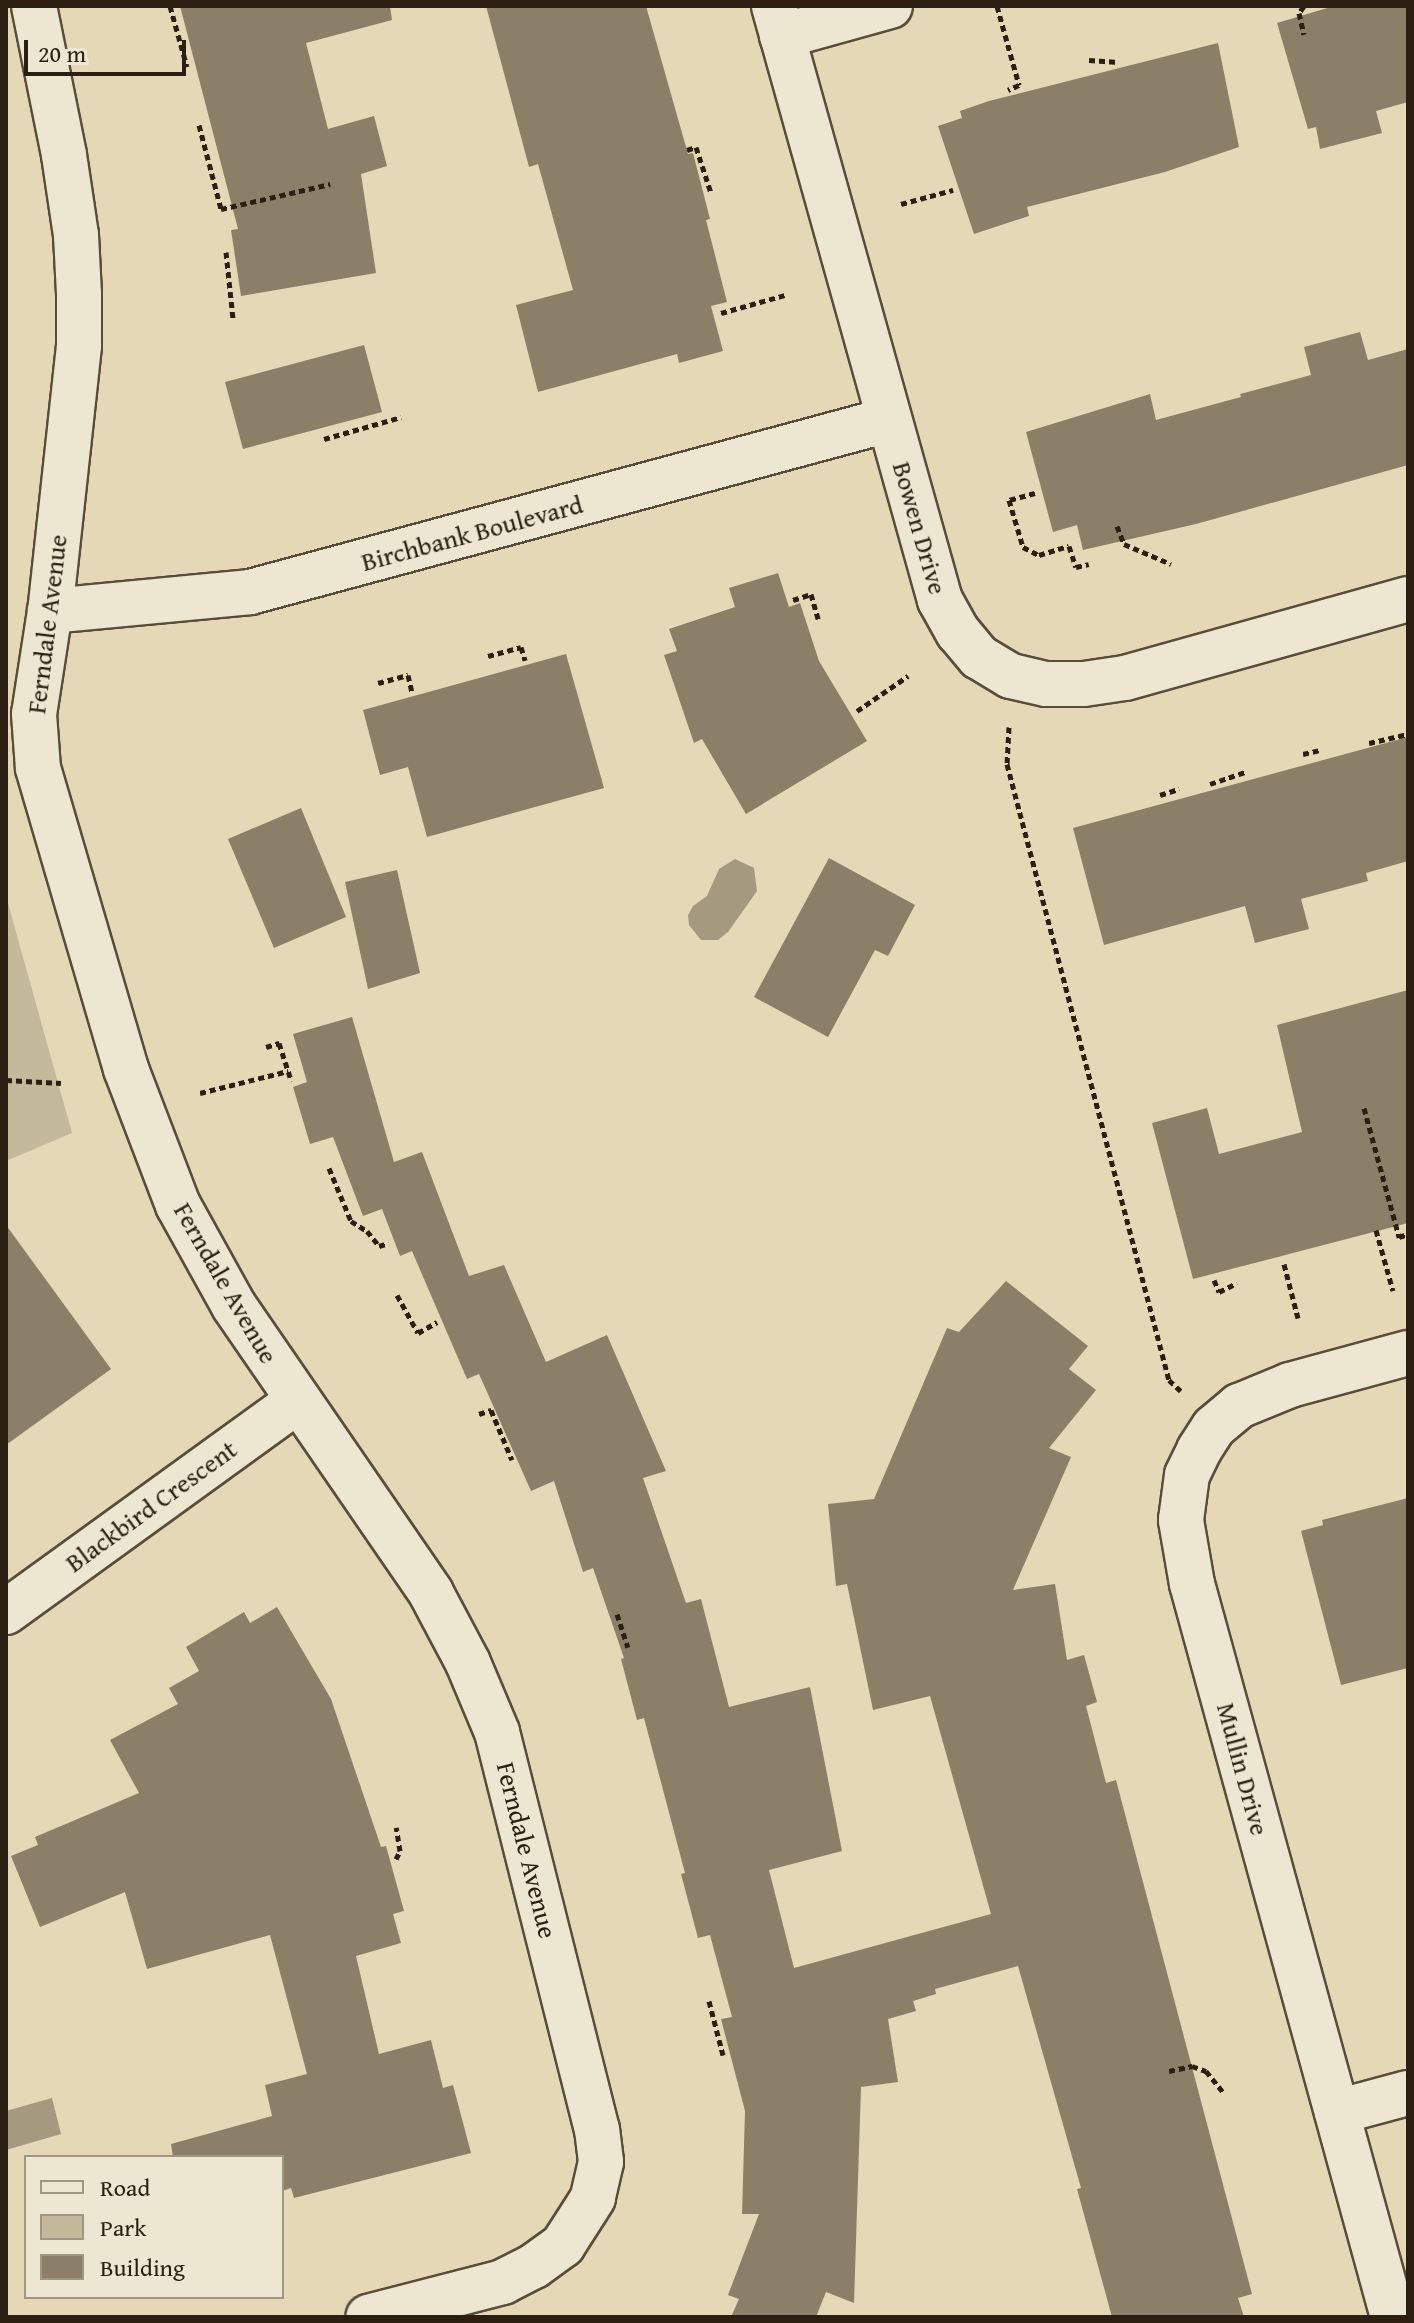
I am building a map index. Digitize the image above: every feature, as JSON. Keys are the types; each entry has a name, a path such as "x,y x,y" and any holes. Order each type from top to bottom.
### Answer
{"street":[{"name":"Ferndale Avenue","path":"34,6 64,155 76,235 79,294 79,346 50,611 34,714 38,768 144,1123 198,1244 297,1401 431,1593 468,1663 497,1732 597,2129 601,2162 593,2198 563,2245 534,2266 503,2282 368,2317"},
{"path":"778,21 890,6"},
{"name":"Bowen Drive","path":"778,21 940,600 958,632 979,657 1011,676 1046,684 1084,684 1125,678 1408,599"},
{"name":"Birchbank Boulevard","path":"50,611 250,592 888,420"},
{"name":"Mullin Drive","path":"1393,2317 1186,1555 1181,1520 1187,1475 1214,1427 1239,1406 1290,1385 1408,1353"},
{"name":"Blackbird Crescent","path":"6,1612 297,1401"},
{"path":"1337,2112 1408,2093"}],"path":[{"path":"170,6 187,67"},
{"path":"997,6 1019,85 1008,90"},
{"path":"1304,6 1299,13 1304,34"},
{"path":"1089,60 1118,62"},
{"path":"199,125 221,209 330,184"},
{"path":"687,150 696,147 711,193"},
{"path":"901,204 953,190"},
{"path":"226,252 233,319"},
{"path":"721,313 785,295"},
{"path":"324,439 401,417"},
{"path":"1035,493 1009,500 1023,547 1039,555 1069,546 1076,567 1089,564"},
{"path":"1117,526 1124,544 1171,564"},
{"path":"793,600 811,594 818,619"},
{"path":"488,656 521,647 525,660"},
{"path":"378,683 408,675 412,692"},
{"path":"857,711 908,676"},
{"path":"1011,676 1007,764 1169,1380 1214,1427"},
{"path":"1369,743 1408,734"},
{"path":"1303,754 1320,750"},
{"path":"1210,784 1247,771"},
{"path":"1160,795 1179,789"},
{"path":"266,1047 279,1043 291,1081"},
{"path":"200,1093 288,1071"},
{"path":"6,1080 61,1083"},
{"path":"1364,1108 1399,1237 1408,1234"},
{"path":"329,1168 351,1221 367,1231 379,1246 389,1243"},
{"path":"1376,1230 1393,1291"},
{"path":"1284,1264 1298,1318"},
{"path":"1214,1280 1219,1292 1237,1283"},
{"path":"397,1295 418,1333 437,1322"},
{"path":"479,1414 491,1410 512,1460"},
{"path":"617,1614 628,1647"},
{"path":"396,1827 400,1851 396,1859"},
{"path":"709,2001 723,2055"},
{"path":"1169,2071 1192,2066 1206,2071 1224,2093"}],"green space":[{"path":"6,896 72,1133 6,1161"}],"shaded area":[{"path":"735,859 754,868 757,891 728,932 718,940 701,940 689,925 688,915 693,906 707,896 719,869"},
{"path":"52,2098 61,2134 6,2150 6,2111"}],"building":[{"path":"180,6 390,6 392,20 306,43 328,129 374,116 387,166 361,174 376,273 241,296 231,230 238,229"},
{"path":"486,6 646,6 688,154 693,153 710,219 706,220 727,302 711,306 723,351 679,363 677,354 538,392 516,305 573,290 538,164 529,167"},
{"path":"1334,6 1408,6 1408,102 1376,111 1382,133 1320,149 1316,127 1308,129 1277,23"},
{"path":"1218,43 1239,147 1165,172 1027,207 1029,216 974,234 938,126 962,118 960,111 989,101"},
{"path":"1360,332 1368,360 1408,349 1408,465 1196,524 1083,550 1077,525 1053,532 1026,432 1150,394 1156,420 1241,397 1240,394 1311,375 1304,347"},
{"path":"364,345 382,412 243,449 225,382"},
{"path":"778,573 789,607 800,603 819,661 867,741 746,814 702,739 694,743 664,655 677,651 669,629 735,607 729,588"},
{"path":"566,654 604,788 427,837 408,767 380,775 363,710"},
{"path":"1408,737 1408,861 1366,873 1368,881 1301,899 1309,929 1255,943 1245,906 1104,945 1073,828"},
{"path":"301,808 346,917 274,948 228,839"},
{"path":"829,858 915,905 888,956 875,950 828,1037 754,997"},
{"path":"397,870 420,973 368,989 345,882"},
{"path":"1408,990 1408,1223 1193,1279 1152,1123 1207,1108 1219,1154 1302,1132 1277,1025"},
{"path":"352,1017 394,1162 422,1152 469,1276 504,1265 546,1362 607,1335 666,1471 643,1478 686,1603 701,1599 729,1707 810,1687 842,1851 769,1870 794,1968 991,1914 930,1696 873,1710 847,1584 836,1586 828,1504 874,1499 947,1328 959,1332 1006,1281 1088,1346 1069,1369 1096,1390 1049,1448 1071,1457 1013,1590 1055,1584 1067,1660 1084,1655 1097,1702 1086,1706 1106,1783 1116,1780 1252,2294 1238,2298 1244,2317 1112,2317 1077,2189 1081,2188 1018,1966 935,1989 936,1994 913,2001 916,2011 888,2019 898,2082 861,2087 854,2303 826,2292 816,2317 731,2317 739,2299 728,2295 759,2214 742,2214 745,2111 721,2019 732,2017 710,1935 698,1938 681,1874 685,1873 644,1718 637,1720 621,1659 624,1658 593,1568 583,1572 554,1481 531,1491 479,1374 467,1379 412,1251 400,1256 382,1209 363,1216 333,1137 310,1144 293,1087 307,1082 293,1034"},
{"path":"6,1225 111,1369 6,1445"},
{"path":"1408,1498 1408,1668 1341,1685 1301,1531 1323,1525 1322,1520"},
{"path":"277,1607 331,1699 381,1847 386,1846 404,1911 393,1914 401,1943 356,1956 379,2054 431,2040 443,2088 453,2085 471,2153 294,2198 291,2188 284,2190 284,2155 173,2155 171,2144 272,2116 265,2085 307,2074 270,1935 147,1969 125,1892 40,1927 11,1856 38,1845 35,1837 139,1793 110,1740 178,1704 169,1688 199,1671 186,1647 244,1612 250,1623"}]}
